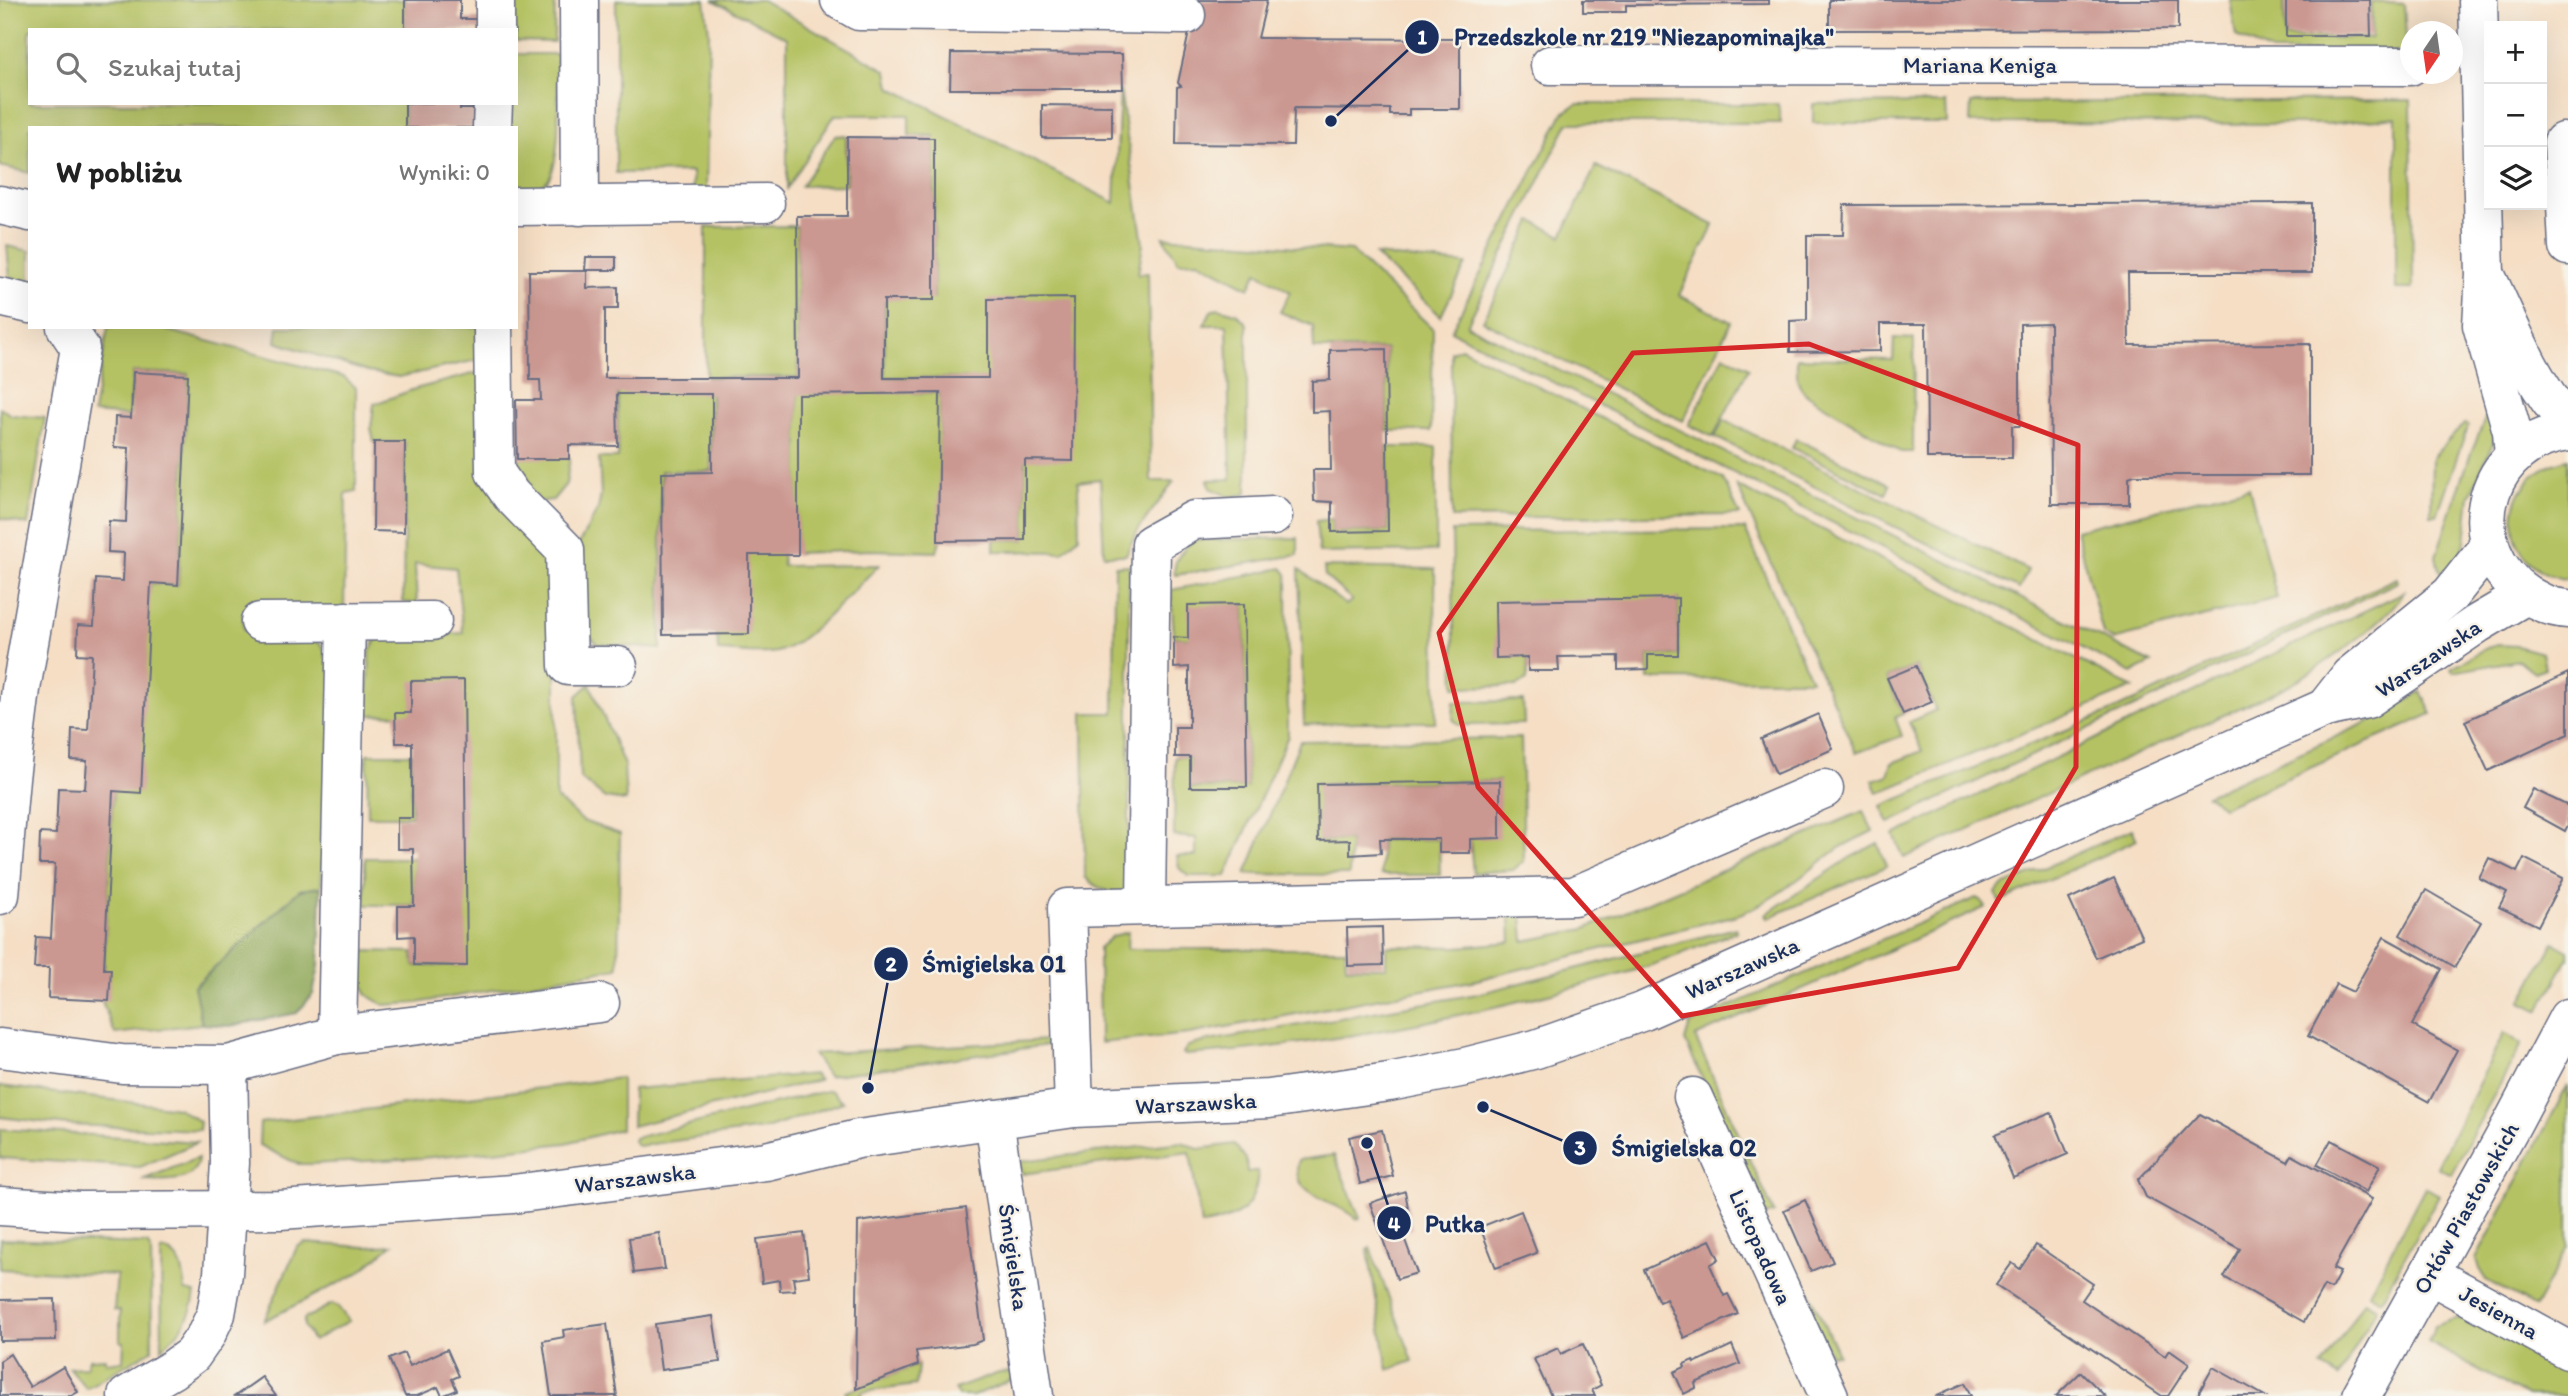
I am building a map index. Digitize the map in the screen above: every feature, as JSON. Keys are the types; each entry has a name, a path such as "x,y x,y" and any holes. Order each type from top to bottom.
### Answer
{"street":[{"path":"495,0 495,28"},
{"path":"579,0 580,206"},
{"path":"839,0 859,10 1186,15"},
{"path":"2478,0 2465,66 2484,133"},
{"name":"Mariana Keniga","path":"1550,65 2400,66"},
{"path":"492,126 493,105"},
{"path":"2558,142 2568,246"},
{"path":"2486,147 2486,275 2482,326 2512,431 2514,456"},
{"path":"518,206 765,203"},
{"path":"0,205 28,212"},
{"path":"2486,275 2539,383 2568,422"},
{"path":"0,297 28,304"},
{"path":"0,895 21,689 80,348 67,329"},
{"path":"493,329 495,472 511,495 565,550 568,666 618,666"},
{"path":"2568,432 2554,433 2533,442 2514,456 2498,475 2488,497 2486,522 2489,546 2504,574 2526,595 2543,604 2568,609"},
{"path":"1146,905 1151,544 1194,520 1273,516"},
{"name":"Warszawska","path":"2325,708 2350,676 2450,595 2489,546"},
{"name":"Warszawska","path":"0,1206 80,1210 226,1211 379,1205 513,1194 766,1161 858,1139 1074,1108 1269,1099 1465,1067 1566,1039 1644,1011 2325,708 2367,699 2477,624 2526,595"},
{"path":"337,1035 346,621"},
{"path":"260,622 432,621"},
{"path":"1074,1108 1067,908 1574,896 1824,789"},
{"path":"0,1048 122,1064 228,1065 337,1035 600,1003"},
{"name":"Orłów Piastowskich","path":"2361,1396 2566,1025"},
{"path":"127,1396 192,1355 216,1314 220,1295 230,1151 228,1065"},
{"name":"Listopadowa","path":"1693,1097 1829,1396"},
{"name":"Śmigielska","path":"994,1119 1034,1396"},
{"name":"Jesienna","path":"2429,1274 2568,1350"}],"highlighted area":[{"path":"1809,344 2078,445 2076,767 1958,968 1682,1016 1478,787 1439,633 1633,353"}],"green space":[{"path":"0,0 405,0 405,28 28,28 28,105 405,105 405,126 28,126 28,173 0,166"},
{"path":"505,0 555,0 554,42 518,41 518,28 505,28"},
{"path":"616,0 705,0 709,33 706,192 693,197 692,172 616,173"},
{"path":"713,0 762,0 887,71 890,87 1115,203 1120,90 1143,244 1138,274 1148,273 1151,481 1174,481 1141,526 1126,555 1104,555 1100,479 1078,482 1079,537 1062,552 994,551 994,540 1025,540 1025,459 988,379 885,377 885,298 934,298 934,136 909,135 909,115 835,115 787,188 787,38"},
{"path":"2230,0 2284,0 2285,38 2371,38 2372,2 2404,4 2405,21 2400,21 2400,53 2271,52 2236,36"},
{"path":"518,54 557,54 558,121 555,158 552,173 541,186 532,189 518,186 518,126 505,126 505,105 518,105"},
{"path":"2411,100 2413,289 2396,289 2396,117 2327,124 1970,123 1971,103"},
{"path":"1946,103 1947,123 1813,123 1813,104"},
{"path":"1577,104 1778,104 1781,123 1568,123 1467,325 2152,663 2132,673 1451,331 1563,113"},
{"path":"846,135 846,185 801,186 835,136"},
{"path":"1596,166 1714,225 1679,295 1731,322 1683,421 1483,321 1532,221 1562,236"},
{"path":"797,226 798,377 706,377 706,227"},
{"path":"1163,237 1351,251 1433,329 1431,431 1387,431 1386,349 1314,349 1313,326 1280,312 1290,292 1257,272 1249,288 1198,261 1179,262"},
{"path":"7,246 28,251 28,282 10,278"},
{"path":"1375,255 1466,264 1441,316"},
{"path":"1218,308 1236,313 1247,324 1247,494 1229,497 1211,488 1208,480 1231,479 1227,325 1204,325 1211,311"},
{"path":"108,329 163,329 344,377 356,388 356,491 346,493 344,611 243,611 244,629 299,633 321,644 335,669 321,887 300,890 194,986 202,1024 115,1034 102,1001 113,791 151,583 178,585 188,374 133,372 129,416 93,413"},
{"path":"278,329 483,329 482,359 399,377 368,372 276,342"},
{"path":"1894,338 1914,339 1913,452 1901,452 1807,395 1800,387 1798,378 1797,358 1893,360"},
{"path":"1461,348 1723,479 1740,515 1452,518 1451,352"},
{"path":"1724,355 1749,368 1713,437 1689,425"},
{"path":"484,371 484,457 556,566 556,798 583,821 620,834 618,968 417,1003 384,1005 366,994 362,979 364,951 413,952 414,966 466,965 413,714 367,715 370,651 377,638 463,633 456,568 415,564 417,604 403,602 405,443 374,442 371,428 374,404 415,389"},
{"path":"618,392 711,393 711,471 661,471 661,649 598,644 583,630 576,549 598,509 601,495 599,458 618,458"},
{"path":"798,392 940,393 940,540 937,552 871,550 797,553"},
{"path":"2490,407 2495,431 2493,443 2470,495 2465,542 2445,578 2439,570 2436,556 2472,450"},
{"path":"0,408 12,415 45,418 28,525 0,518"},
{"path":"1724,420 2028,570 2019,589 1715,437"},
{"path":"2464,424 2468,425 2437,515 2431,515 2432,458"},
{"path":"1796,439 1890,484 1886,494 1792,448"},
{"path":"1387,447 1436,447 1436,551 1319,553 1316,521 1332,519 1332,532 1388,531"},
{"path":"514,458 570,458 566,484 553,500 536,502 514,486"},
{"path":"2568,459 2568,579 2545,572 2528,560 2517,542 2513,522 2516,502 2526,484 2543,468"},
{"path":"1737,486 2133,688 1878,793 1873,780 1888,775 1892,763 1922,751 1909,722 1936,710 1916,666 1887,678 1903,714 1895,717 1902,736 1856,753"},
{"path":"2249,487 2277,598 2113,640 2103,634 2076,530"},
{"path":"1745,529 1811,680 1648,679 1648,655 1678,655 1678,599 1528,657 1527,680 1516,686 1455,687 1452,531"},
{"path":"1298,538 1298,555 1175,575 1177,560 1193,540"},
{"path":"749,552 782,553 783,566 879,565 816,627 789,647 763,654 718,651 717,632"},
{"path":"1129,565 1129,884 1125,892 1119,892 1103,889 1085,877 1083,713 1114,713 1115,566"},
{"path":"1324,567 1435,569 1436,722 1304,725 1299,569 1346,605 1352,600 1325,576"},
{"path":"1282,568 1287,574 1288,736 1226,876 1188,876 1179,868 1177,856 1196,856 1196,838 1174,836 1175,757 1190,757 1191,788 1247,787 1244,605 1188,638 1174,637 1171,590"},
{"path":"2397,578 2398,582 1889,823 1881,806 2110,712"},
{"path":"2404,592 2366,632 2332,658 2284,688 1904,858 1894,835"},
{"path":"2498,645 2517,646 2542,653 2545,668 2534,672 2519,660 2453,672 2451,668 2487,648"},
{"path":"590,684 624,765 626,801 605,798 580,778 577,696"},
{"path":"2421,692 2432,714 2222,807 2207,795 2368,722"},
{"path":"1523,701 1524,724 1459,725 1453,719 1454,702"},
{"path":"1521,738 1524,861 1513,870 1473,873 1470,839 1499,781 1318,784 1319,841 1350,840 1349,875 1246,874 1300,741"},
{"path":"367,754 411,754 412,816 368,816"},
{"path":"1863,811 1873,831 1838,849 1764,902 1737,915 1477,980 1189,1034 1100,1043 1099,948 1113,936 1128,932 1127,949 1345,949 1346,967 1386,967 1386,946 1457,947 1511,942 1510,917 1522,915 1524,941 1585,929"},
{"path":"2132,829 2137,840 1999,902 1996,893 2001,887"},
{"path":"1439,839 1440,875 1381,875 1381,840"},
{"path":"1878,843 1887,866 1768,918 1766,914 1851,857"},
{"path":"365,858 414,858 414,905 365,905"},
{"path":"321,887 319,966 313,994 297,1013 230,1026 202,1024 194,987 300,890"},
{"path":"1976,898 1986,907 1695,1037 1774,1213 1766,1216 1685,1041 1690,1024"},
{"path":"1736,928 1737,931 1646,967 1467,1013 1298,1044 1185,1055 1183,1053 1188,1046 1203,1042 1477,994"},
{"path":"2554,942 2568,950 2568,959 2539,1011 2521,1002"},
{"path":"2504,1033 2522,1044 2451,1174 2437,1167"},
{"path":"1049,1040 1049,1045 828,1076 813,1054"},
{"path":"814,1074 819,1080 632,1126 633,1089"},
{"path":"621,1078 621,1129 566,1143 422,1158 311,1164 298,1164 259,1145 260,1123"},
{"path":"2568,1085 2568,1247 2535,1307 2486,1280 2476,1259"},
{"path":"0,1086 178,1108 200,1122 199,1130 68,1125 0,1117"},
{"path":"830,1090 843,1102 769,1128 638,1146 633,1141 634,1138"},
{"path":"0,1129 198,1142 140,1167 0,1158"},
{"path":"1182,1142 1198,1149 1234,1144 1246,1159 1247,1172 1258,1171 1253,1195 1242,1210 1225,1220 1201,1225 1190,1152 1022,1174 1020,1161"},
{"path":"1334,1155 1360,1218 1357,1220 1307,1190 1300,1182 1297,1172 1299,1160"},
{"path":"198,1158 196,1167 185,1177 177,1180 142,1180"},
{"path":"2425,1187 2439,1195 2381,1300 2369,1293"},
{"path":"0,1239 147,1244 151,1249 152,1350 86,1388 69,1368 86,1367 89,1359 105,1358 106,1363 123,1361 124,1342 120,1341 120,1311 114,1310 117,1275 0,1269"},
{"path":"305,1243 366,1247 392,1245 357,1274 264,1321 297,1247"},
{"path":"1370,1248 1413,1361 1388,1370 1368,1250"},
{"path":"165,1250 179,1262 185,1291 195,1293 184,1324 162,1348 161,1251"},
{"path":"1802,1277 1838,1354 1830,1354 1796,1281"},
{"path":"2364,1301 2377,1308 2339,1377 2322,1367"},
{"path":"332,1304 338,1307 349,1321 313,1341 304,1326 304,1319"},
{"path":"2474,1318 2568,1369 2568,1396 2527,1396 2428,1342 2435,1326 2454,1319"},
{"path":"918,1365 916,1385 862,1392 862,1396 847,1396 846,1392"},
{"path":"1011,1372 1011,1380 973,1396 958,1396 955,1389 999,1373"}],"building":[{"path":"405,0 460,0 460,19 480,19 480,28 405,28"},
{"path":"1196,0 1267,0 1258,38 1460,39 1460,109 1409,109 1409,115 1390,115 1390,109 1294,108 1293,145 1176,144 1177,87 1181,86 1178,83"},
{"path":"1583,0 1769,0 1769,4 1626,5 1626,12 1583,12"},
{"path":"1829,0 2178,0 2178,29 1829,30"},
{"path":"2286,0 2370,0 2371,36 2286,36"},
{"path":"951,53 1122,54 1123,89 950,89"},
{"path":"405,105 460,105 460,109 481,109 477,126 405,126"},
{"path":"1042,105 1112,106 1112,138 1042,138"},
{"path":"847,137 934,138 934,300 884,300 884,378 988,378 988,299 1074,298 1073,461 1025,460 1025,540 938,541 940,393 798,395 798,555 749,555 749,634 663,635 662,473 712,472 712,394 617,394 618,446 569,445 569,459 517,459 516,400 541,400 540,380 530,380 529,271 587,271 587,288 618,287 618,309 605,309 605,378 798,378 797,216 847,216"},
{"path":"2312,203 2312,273 2128,273 2129,345 2310,344 2310,475 2134,475 2129,477 2129,504 2051,504 2050,323 2020,324 2020,426 2012,426 2012,458 1927,458 1926,324 1880,324 1880,351 1790,352 1790,321 1807,320 1807,235 1843,235 1844,205"},
{"path":"586,257 616,257 616,270 585,270"},
{"path":"1386,349 1388,531 1332,532 1332,502 1314,501 1313,470 1331,470 1330,411 1312,412 1312,381 1330,380 1330,350"},
{"path":"133,372 188,375 178,585 151,583 141,793 113,791 104,969 111,969 109,1001 48,998 49,968 34,968 36,937 51,938 55,864 39,864 40,833 56,834 58,788 85,789 87,761 71,760 72,729 88,730 92,655 77,654 78,625 94,626 96,579 123,581 124,553 108,552 109,521 126,522 129,448 114,447 115,417 131,418"},
{"path":"374,442 405,442 404,532 373,531"},
{"path":"1678,598 1678,655 1648,655 1648,669 1618,670 1618,656 1558,657 1559,671 1528,671 1528,657 1496,658 1495,601"},
{"path":"1244,604 1247,787 1190,787 1190,757 1175,757 1175,727 1189,727 1189,667 1174,668 1174,637 1188,638 1188,605"},
{"path":"1916,666 1932,702 1903,714 1887,678"},
{"path":"2568,673 2568,734 2488,771 2465,721"},
{"path":"464,680 467,966 414,965 414,936 398,937 398,906 414,906 413,849 397,849 397,818 412,818 412,743 396,743 395,713 411,713 411,681"},
{"path":"1818,714 1833,749 1776,774 1761,739"},
{"path":"1500,781 1500,838 1470,839 1470,853 1439,853 1439,839 1380,839 1381,853 1350,855 1350,840 1318,841 1317,784"},
{"path":"2533,789 2568,806 2568,825 2565,831 2523,808"},
{"path":"2489,858 2517,872 2524,858 2563,878 2538,926 2499,907 2507,892 2479,878"},
{"path":"2114,878 2142,938 2096,958 2069,899"},
{"path":"2426,890 2481,922 2455,967 2400,935"},
{"path":"1382,927 1383,965 1348,966 1347,928"},
{"path":"2384,937 2442,969 2412,1025 2457,1050 2429,1102 2308,1036 2336,984 2353,992"},
{"path":"2051,1112 2068,1154 2013,1178 1995,1135"},
{"path":"2200,1114 2288,1162 2292,1155 2372,1199 2333,1269 2340,1272 2331,1289 2324,1286 2304,1322 2224,1277 2240,1249 2146,1197 2138,1180"},
{"path":"1382,1130 1393,1176 1360,1184 1349,1137"},
{"path":"2331,1140 2380,1166 2366,1192 2317,1165"},
{"path":"1405,1191 1412,1229 1402,1232 1417,1273 1397,1279 1370,1203"},
{"path":"1805,1200 1833,1262 1811,1271 1784,1210"},
{"path":"966,1208 983,1340 973,1344 916,1351 918,1365 856,1389 858,1222"},
{"path":"1521,1211 1537,1253 1496,1268 1480,1227"},
{"path":"659,1233 665,1269 634,1273 629,1238"},
{"path":"804,1233 809,1276 793,1278 795,1290 780,1291 779,1280 762,1283 757,1239"},
{"path":"1710,1240 1719,1259 1710,1265 1724,1296 1728,1294 1738,1314 1684,1338 1666,1299 1659,1302 1644,1270"},
{"path":"2036,1245 2093,1284 2082,1300 2165,1356 2169,1350 2189,1364 2168,1396 2162,1396 1996,1285 2012,1263 2020,1269"},
{"path":"55,1299 56,1340 0,1341 0,1300"},
{"path":"713,1316 720,1362 661,1370 655,1324"},
{"path":"607,1324 617,1396 551,1396 543,1341 564,1337 563,1330"},
{"path":"1583,1344 1601,1385 1592,1390 1595,1396 1551,1396 1534,1359 1558,1348 1561,1354"},
{"path":"1732,1345 1740,1364 1695,1383 1696,1388 1684,1394 1674,1372 1685,1367 1684,1364 1693,1360 1694,1363"},
{"path":"447,1349 459,1376 452,1379 457,1390 442,1396 438,1387 417,1396 405,1396 389,1359 404,1353 410,1366"},
{"path":"10,1354 30,1387 63,1367 78,1392 71,1396 0,1396 0,1361"},
{"path":"2213,1367 2265,1396 2197,1396"},
{"path":"2081,1372 2105,1396 2056,1396"},
{"path":"262,1377 276,1396 235,1396"},
{"path":"1965,1383 1971,1396 1935,1396"}],"place":[{"name":"Przedszkole nr 219 \"Niezapominajka\"","path":"1331,121"},
{"name":"Śmigielska 01","path":"868,1088"},
{"name":"Śmigielska 02","path":"1483,1107"},
{"name":"Putka","path":"1367,1143"}]}
